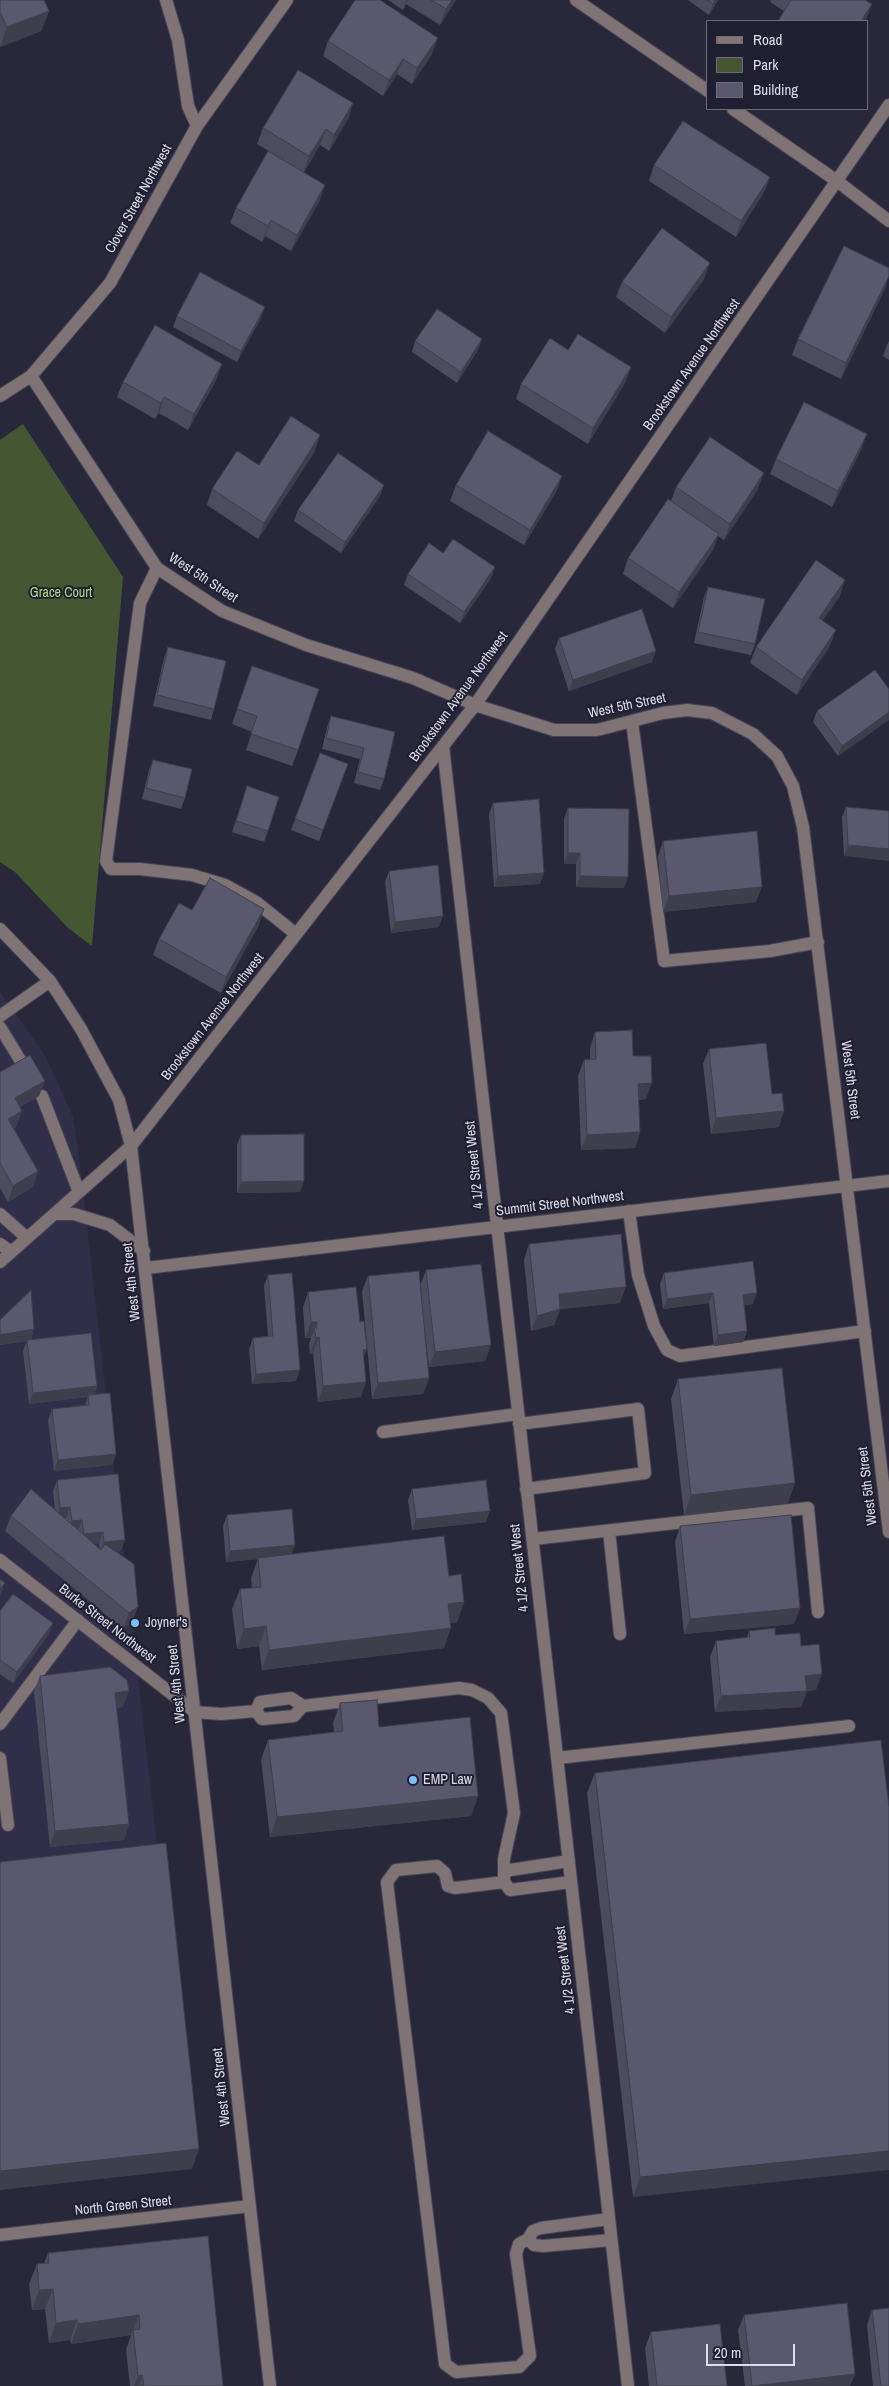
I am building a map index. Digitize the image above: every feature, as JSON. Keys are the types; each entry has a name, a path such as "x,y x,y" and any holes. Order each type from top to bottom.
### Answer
{"street":[{"path":"166,0 178,40 188,106 197,126"},
{"name":"Clover Street Northwest","path":"0,396 31,376 110,283 197,126 287,0"},
{"path":"576,0 706,90"},
{"name":"Brookstown Avenue Northwest","path":"0,1262 5,1248 26,1238 131,1146 475,705 889,105"},
{"path":"734,110 837,181 889,221"},
{"name":"West 5th Street","path":"31,376 157,568 222,611 306,645 413,678 475,705 554,730 597,730 663,713 687,710 712,713 753,734 777,756 793,786 803,827 889,1532"},
{"path":"157,568 140,603 106,861 112,869 140,869 192,875 224,884 256,902 296,934"},
{"path":"632,722 664,961 770,951 818,942"},
{"name":"4 1/2 Street West","path":"443,746 628,2386"},
{"name":"West 4th Street","path":"0,928 50,981 81,1029 119,1100 131,1146 270,2386"},
{"path":"0,1016 50,981"},
{"path":"0,1027 25,1068"},
{"path":"42,1096 79,1192"},
{"name":"Summit Street Northwest","path":"146,1268 889,1181"},
{"path":"629,1211 638,1275 654,1326 667,1350 680,1356 865,1331"},
{"path":"0,1214 26,1238"},
{"path":"54,1214 74,1214 110,1225 144,1251"},
{"path":"383,1432 638,1409 644,1473 526,1489"},
{"path":"532,1539 808,1508 818,1612"},
{"path":"609,1531 620,1634"},
{"name":"Burke Street Northwest","path":"0,1560 195,1712"},
{"path":"0,1724 78,1620"},
{"path":"256,1711 260,1702 291,1698 302,1706 459,1688 472,1690 488,1698 501,1713 514,1813 504,1859 506,1881"},
{"path":"256,1711 262,1720 294,1716 302,1706"},
{"path":"195,1712 221,1714 256,1711"},
{"path":"557,1758 848,1726"},
{"path":"0,1758 8,1825"},
{"path":"506,1881 569,1861"},
{"path":"571,1882 506,1881 455,1888 448,1886 445,1873 437,1866 396,1870 387,1882 446,2364 456,2372 520,2367 530,2356 516,2254 519,2244 528,2239 533,2231 541,2228 609,2219"},
{"name":"North Green Street","path":"0,2234 250,2206"},
{"path":"528,2239 534,2245 543,2246 611,2240"}],"shaded area":[{"path":"0,992 46,1057 73,1117 161,1880 0,1891"}],"green space":[{"name":"Grace Court","path":"23,424 123,577 92,946 68,928 15,872 0,862 0,440"}],"building":[{"path":"0,0 44,0 49,11 7,27 0,15"},
{"path":"355,0 380,0 438,38 417,68 403,59 389,80 328,41"},
{"path":"431,0 452,0 446,9"},
{"path":"707,0 715,0 713,4"},
{"path":"791,0 865,0 872,4 862,20 779,20"},
{"path":"298,70 353,103 334,135 326,129 309,156 263,128"},
{"path":"683,121 770,177 741,221 654,165"},
{"path":"268,151 325,185 297,235 271,220 268,226 236,208"},
{"path":"662,228 710,263 671,317 622,282"},
{"path":"844,246 889,268 889,276 846,363 798,339"},
{"path":"200,272 265,307 241,351 177,316"},
{"path":"437,309 482,339 461,372 415,341"},
{"path":"155,325 222,364 194,414 164,397 161,403 123,382"},
{"path":"578,334 631,367 593,428 521,384 550,338 568,350"},
{"path":"804,402 867,434 838,491 776,459"},
{"path":"291,416 320,435 264,523 212,489 237,451 259,465"},
{"path":"488,431 562,476 530,530 456,485"},
{"path":"710,437 764,473 730,524 676,487"},
{"path":"338,453 384,485 345,542 298,510"},
{"path":"668,499 719,534 679,592 628,558"},
{"path":"453,539 495,567 464,612 408,574 429,543 443,553"},
{"path":"816,560 845,580 819,618 836,630 802,680 756,647"},
{"path":"708,587 765,599 755,644 698,632"},
{"path":"642,609 656,651 573,680 559,638"},
{"path":"168,647 226,661 214,709 157,695"},
{"path":"252,666 319,689 298,750 251,734 257,716 237,709"},
{"path":"875,670 889,689 889,712 842,746 817,711"},
{"path":"331,716 395,732 384,779 358,772 364,748 326,738"},
{"path":"320,753 348,764 323,830 295,819"},
{"path":"153,760 192,769 185,798 146,788"},
{"path":"247,786 279,797 268,831 236,821"},
{"path":"539,799 544,873 498,876 493,803"},
{"path":"846,807 889,811 889,849 848,845"},
{"path":"568,808 629,809 628,877 580,876 580,853 568,853"},
{"path":"757,831 762,887 669,896 663,841"},
{"path":"438,865 443,916 395,922 389,871"},
{"path":"210,878 264,909 226,977 159,939 179,903 192,910"},
{"path":"632,1030 633,1056 651,1056 652,1083 638,1084 640,1132 587,1135 584,1060 596,1059 595,1032"},
{"path":"766,1043 772,1094 782,1093 784,1111 716,1118 709,1049"},
{"path":"30,1055 45,1081 15,1098 22,1111 8,1119 38,1171 13,1186 0,1163 0,1072"},
{"path":"304,1134 304,1181 241,1182 241,1135"},
{"path":"621,1234 626,1287 559,1294 560,1309 537,1316 529,1244"},
{"path":"753,1261 757,1293 743,1295 747,1331 718,1335 713,1293 667,1299 664,1273"},
{"path":"481,1264 491,1345 435,1352 426,1270"},
{"path":"419,1271 429,1378 378,1383 368,1276"},
{"path":"292,1273 300,1370 256,1374 253,1338 273,1336 268,1275"},
{"path":"356,1287 360,1322 364,1321 367,1349 363,1350 366,1382 323,1386 319,1337 316,1338 314,1328 317,1328 317,1322 311,1322 308,1292"},
{"path":"31,1290 34,1329 0,1335 0,1320"},
{"path":"91,1333 97,1386 33,1393 27,1340"},
{"path":"782,1368 795,1483 691,1495 678,1379"},
{"path":"110,1393 116,1454 58,1460 52,1409 89,1405 88,1395"},
{"path":"118,1474 125,1540 104,1542 103,1532 84,1534 82,1520 72,1521 70,1507 60,1508 57,1480"},
{"path":"486,1480 490,1511 416,1519 412,1489"},
{"path":"31,1489 101,1550 105,1544 134,1564 138,1607 129,1613 11,1516"},
{"path":"292,1509 295,1545 230,1551 227,1515"},
{"path":"791,1515 800,1608 690,1619 680,1526"},
{"path":"444,1536 449,1576 461,1574 464,1602 448,1604 451,1628 269,1650 266,1626 244,1629 240,1589 261,1587 258,1558"},
{"path":"0,1579 5,1583 0,1589"},
{"path":"13,1594 53,1623 17,1672 0,1660 0,1611"},
{"path":"775,1628 775,1635 800,1633 801,1646 819,1644 822,1674 805,1676 807,1691 721,1696 716,1641 750,1637 749,1631"},
{"path":"110,1667 127,1680 129,1691 115,1693 129,1824 55,1831 40,1676"},
{"path":"377,1700 379,1727 470,1717 478,1796 277,1817 268,1740 343,1731 340,1703"},
{"path":"881,1740 889,1807 889,2151 640,2177 595,1773"},
{"path":"166,1843 199,2149 0,2171 0,1862"},
{"path":"208,2236 223,2386 135,2386 144,2385 142,2375 138,2376 133,2330 140,2329 139,2315 78,2324 77,2320 56,2323 53,2289 39,2290 37,2264 49,2263 48,2253"},
{"path":"847,2303 855,2374 752,2386 744,2315"},
{"path":"889,2308 889,2386 881,2386 872,2310"},
{"path":"720,2324 727,2386 657,2386 651,2332"}],"place":[{"name":"Joyner's","path":"135,1623"},
{"name":"EMP Law","path":"413,1780"}]}
